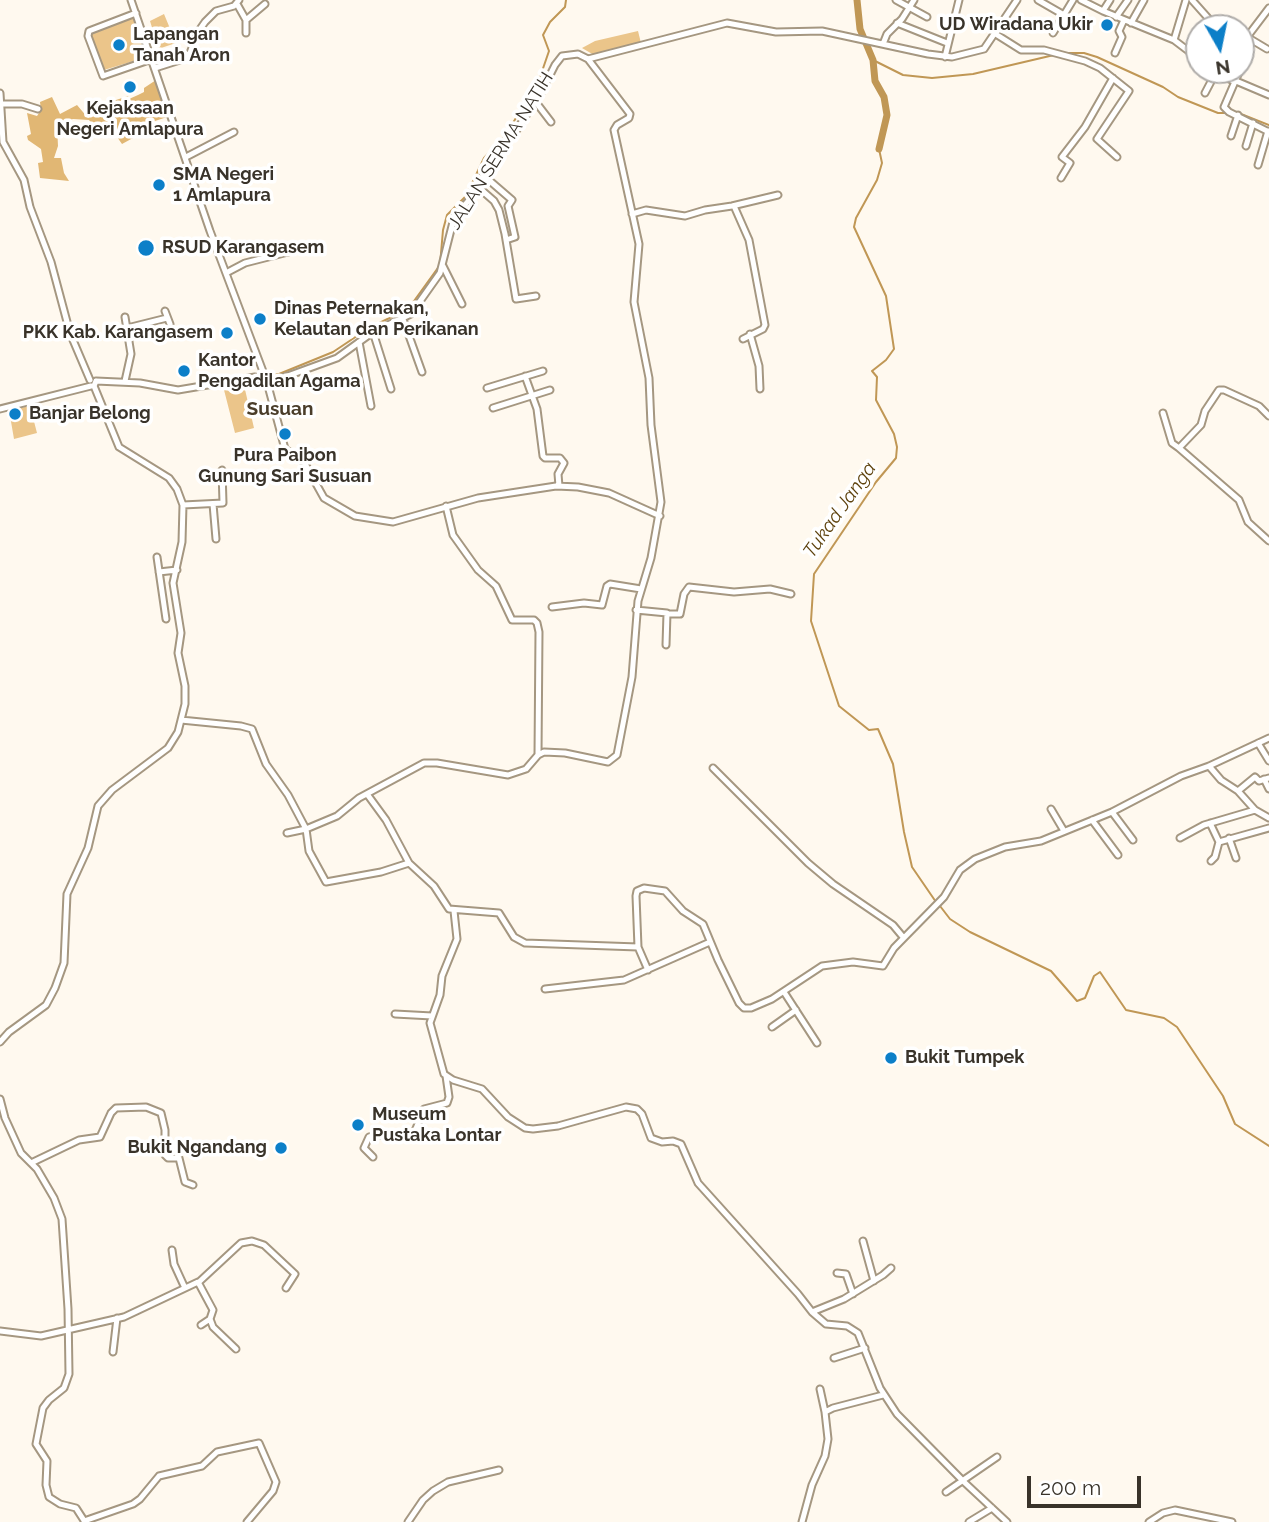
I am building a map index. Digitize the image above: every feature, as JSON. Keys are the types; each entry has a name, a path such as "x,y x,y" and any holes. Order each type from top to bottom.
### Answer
{"street":[{"path":"131,0 267,382 285,449 301,459 318,490 330,503 355,516 387,522 478,498 559,486 609,493 660,516"},
{"path":"896,0 927,17"},
{"path":"880,43 914,0"},
{"path":"959,0 945,57 982,51 1017,0"},
{"path":"1038,0 1064,15"},
{"path":"1054,33 1073,0"},
{"path":"1081,0 1174,40 1185,48"},
{"path":"1103,11 1110,0"},
{"path":"1116,17 1128,0"},
{"path":"1131,23 1144,0"},
{"path":"1174,40 1186,0"},
{"path":"1192,0 1204,14"},
{"path":"155,68 183,59 192,50 198,32 205,22 216,12 238,2 246,20 246,33"},
{"path":"246,20 265,4"},
{"path":"1255,26 1269,8"},
{"path":"136,13 89,31 88,36 103,76 152,59"},
{"path":"1261,18 1269,23"},
{"path":"1115,53 1122,37 1119,31 1124,20"},
{"name":"JALAN SERMA NATIH","path":"267,382 330,361 373,332 411,314 443,265 451,224 478,187 497,153 514,134 560,58 581,54 588,59 727,23 776,32 813,30 945,57"},
{"path":"897,23 947,43"},
{"path":"994,33 1021,50 1044,50 1062,54 1100,68 1129,90 1097,139 1117,157"},
{"path":"1255,42 1267,49"},
{"path":"287,833 306,829 337,816 367,794 425,764 437,763 508,775 526,769 538,755 556,751 608,762 617,755 632,677 636,610 652,558 661,502 651,425 649,378 634,302 639,244 614,130 629,118 630,112 588,59"},
{"path":"1061,178 1070,163 1062,158 1085,127 1113,78"},
{"path":"1205,93 1209,84"},
{"path":"1234,84 1224,107 1228,112 1269,132 1258,165"},
{"path":"1243,84 1269,94"},
{"path":"0,93 3,142 24,180 30,207 51,262 70,333 118,447 169,478 183,505 183,529 173,583 181,633 178,653 185,686 178,732 168,748 112,790 98,806 88,848 67,894 64,963 55,988 46,1005 9,1032 0,1042"},
{"path":"534,101 551,122"},
{"path":"2,104 22,104 38,109"},
{"path":"1231,136 1238,115"},
{"path":"1246,146 1253,122"},
{"path":"186,157 234,132"},
{"path":"483,175 512,200 508,206 515,237 506,240"},
{"path":"478,187 497,205 516,299 536,296"},
{"path":"632,214 646,210 685,216 778,195"},
{"path":"734,206 749,240 765,325 763,329 743,339"},
{"path":"226,273 245,263 296,250"},
{"path":"443,265 462,304"},
{"path":"125,317 131,354 125,381"},
{"path":"127,328 168,317"},
{"path":"403,319 422,372"},
{"path":"373,332 391,389"},
{"path":"750,334 759,366 760,389"},
{"path":"359,342 371,406"},
{"path":"0,409 92,384 125,381 178,390 255,377 263,371"},
{"path":"487,388 543,371"},
{"path":"525,376 540,419 543,456 558,457 564,463 558,474 559,486"},
{"path":"255,377 267,382"},
{"path":"493,408 550,390"},
{"path":"1179,448 1201,425 1205,411 1219,390 1259,406 1269,416"},
{"path":"1163,413 1168,422 1171,440 1239,500 1248,522 1269,541"},
{"path":"183,505 224,501 222,470"},
{"path":"213,504 216,539"},
{"path":"446,506 453,535 478,570 496,586 512,620 534,620 539,627 538,755"},
{"path":"157,557 164,619 179,617"},
{"path":"159,572 177,570"},
{"path":"552,607 584,603 603,605 607,586 610,584 641,589"},
{"path":"636,610 665,612 674,616 680,614 684,594 689,587 734,593 770,589 791,594"},
{"path":"666,645 667,614"},
{"path":"181,720 252,729 266,764 288,795 306,829 309,851 326,882 381,872 409,863"},
{"path":"648,970 638,947 636,895 641,889 661,889 684,911 703,924 742,1007 747,1009 784,992 818,967 853,962 880,967 886,964 903,937 944,897 955,877 975,859 1005,847 1041,841 1112,812 1181,776 1269,738"},
{"path":"1258,743 1269,761"},
{"path":"1209,766 1218,778 1238,791 1255,810 1269,818"},
{"path":"713,768 808,863 833,884 893,925 903,937"},
{"path":"1238,791 1255,777 1259,781 1266,779 1269,789"},
{"path":"367,794 386,820 409,863 434,886 446,906 454,911 499,913 514,937 524,943 638,947"},
{"path":"1051,809 1064,831"},
{"path":"1180,838 1210,824 1255,810"},
{"path":"1112,812 1133,840"},
{"path":"1092,820 1118,855"},
{"path":"1210,824 1219,842 1215,857 1211,861"},
{"path":"1219,842 1269,828"},
{"path":"1229,838 1236,858"},
{"path":"373,1157 364,1148 369,1137 411,1135 425,1109 447,1103 449,1097 446,1076 433,1041 430,1023 438,1002 445,968 457,939 454,911"},
{"path":"545,989 614,982 710,942"},
{"path":"784,992 817,1043"},
{"path":"772,1027 796,1010"},
{"path":"395,1014 432,1016"},
{"path":"446,1076 482,1089 513,1121 525,1128 558,1126 626,1107 637,1109 642,1114 651,1138 678,1143 683,1147 698,1183 812,1312 827,1324 847,1326 855,1330 883,1395 905,1423 1007,1522"},
{"path":"0,1099 5,1118 21,1153 45,1181 62,1219 70,1361 67,1383 43,1408 36,1444 47,1461 46,1485 49,1497 54,1502 76,1508 85,1521 133,1504 141,1499 159,1476 202,1466 217,1452 259,1443 276,1482 273,1491 247,1522"},
{"path":"31,1163 79,1140 100,1137 111,1112 116,1108 146,1107 161,1113 165,1130 165,1155 168,1158 180,1158 185,1182 193,1185"},
{"path":"0,1331 33,1336 133,1314 199,1282 241,1243 251,1241 264,1245 295,1274 286,1288"},
{"path":"863,1241 874,1281"},
{"path":"172,1250 174,1264 185,1288"},
{"path":"812,1312 853,1294 891,1268"},
{"path":"836,1273 846,1274 853,1294"},
{"path":"199,1282 213,1310 210,1319 201,1325"},
{"path":"113,1352 117,1318"},
{"path":"210,1319 214,1327 236,1349"},
{"path":"834,1358 865,1348"},
{"path":"802,1522 812,1485 825,1456 828,1439 820,1389"},
{"path":"825,1412 883,1395"},
{"path":"946,1492 997,1457"},
{"path":"408,1522 423,1500 448,1482 499,1470"},
{"path":"970,1522 992,1508"},
{"path":"1149,1522 1163,1513 1175,1510 1232,1522"}],"shaded area":[{"path":"164,14 176,43 161,48 158,47 150,21"},
{"name":"Lapangan Tanah Aron","path":"133,15 147,57 104,70 90,33"},
{"path":"638,31 641,43 594,55 582,48 595,41"},
{"path":"156,80 167,117 149,123 139,122 128,127 133,138 122,144 110,127 93,125 89,120 73,119 64,122 57,126 58,146 54,158 61,158 69,181 40,178 38,163 43,162 41,149 28,140 27,136 31,134 27,113 37,116 41,110 40,102 52,97 60,114 77,105 88,118 113,101 128,96 129,99 144,92 144,88"},
{"path":"243,381 254,428 235,433 223,386"},
{"path":"30,406 37,433 14,439 9,410"}],"waterway":[{"path":"268,376 333,352 369,328 406,310 414,301 440,265 447,215 466,196 484,158 504,137 538,83 549,51 543,35 550,22 565,7 566,0"},
{"name":"Tukad Janga","path":"857,0 860,29 873,60 875,81 884,97 887,115 879,149"},
{"path":"1066,53 1084,53 1097,57 1163,87 1178,97 1218,113 1229,113"},
{"path":"873,60 903,75 932,78 973,74 1054,55"},
{"path":"1241,114 1269,125"},
{"name":"Tukad Janga","path":"879,149 882,163 877,180 856,218 854,227 886,296 894,349 886,360 872,371 877,377 876,400 894,434 896,458 876,482 814,574 811,621 839,706 869,730 878,729 893,764 912,867 936,902"},
{"name":"Tukad Janga","path":"940,906 950,919 970,932 1051,971 1077,1001 1085,998 1094,976 1100,972 1126,1010 1164,1018 1177,1027 1223,1096 1235,1124 1269,1146"}],"place":[{"name":"UD Wiradana Ukir","path":"1107,25"},
{"name":"Lapangan Tanah Aron","path":"119,45"},
{"name":"Kejaksaan Negeri Amlapura","path":"130,87"},
{"name":"SMA Negeri 1 Amlapura","path":"159,185"},
{"name":"RSUD Karangasem","path":"146,248"},
{"name":"Dinas Peternakan, Kelautan dan Perikanan","path":"260,319"},
{"name":"PKK Kab. Karangasem","path":"227,333"},
{"name":"Kantor Pengadilan Agama","path":"184,371"},
{"name":"Banjar Belong","path":"15,414"},
{"name":"Pura Paibon Gunung Sari Susuan","path":"285,434"},
{"name":"Bukit Tumpek","path":"891,1058"},
{"name":"Museum Pustaka Lontar","path":"358,1125"},
{"name":"Bukit Ngandang","path":"281,1148"}],"district":[{"name":"Susuan","path":"280,409"}]}
